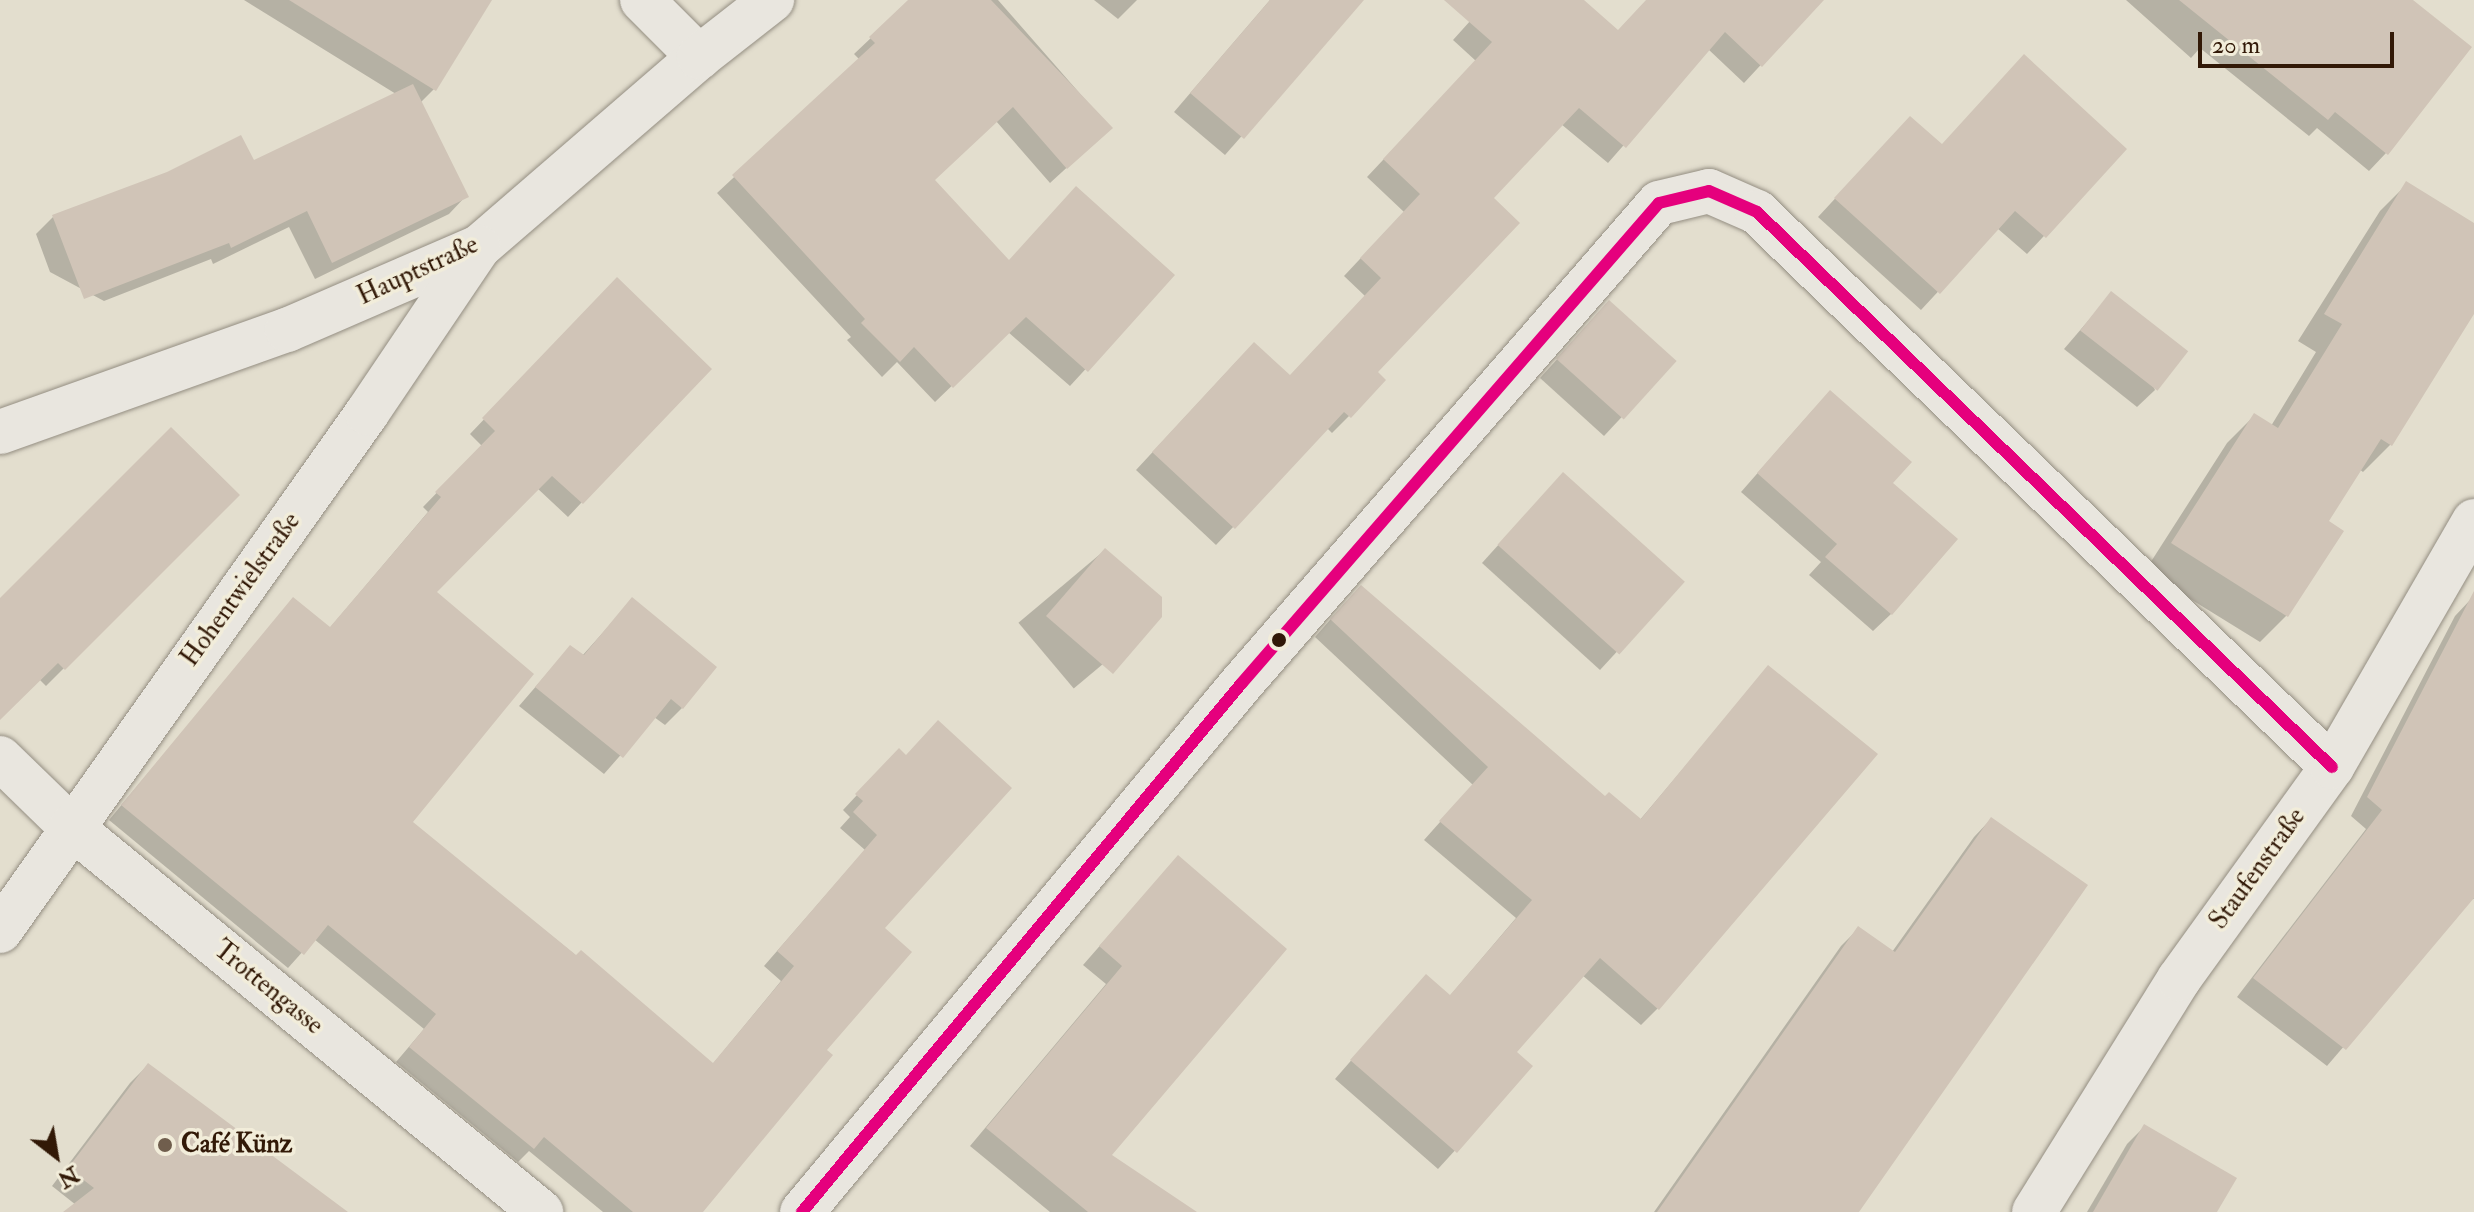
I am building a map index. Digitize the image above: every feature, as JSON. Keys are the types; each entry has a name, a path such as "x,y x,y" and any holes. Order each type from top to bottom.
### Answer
{"street":[{"path":"642,0 699,57"},
{"name":"Hauptstraße","path":"0,432 287,330 479,247 699,57 772,0"},
{"path":"802,1212 1241,684 1659,203 1709,191 1757,212 2332,767"},
{"name":"Hohentwielstraße","path":"0,931 367,413 479,247"},
{"name":"Staufenstraße","path":"2034,1212 2179,979 2332,767 2474,521"},
{"name":"Trottengasse","path":"0,758 71,827 541,1212"}],"building":[{"path":"289,0 492,0 436,91"},
{"path":"908,0 991,0 1113,128 1067,169 1013,107 935,180 1009,260 1076,186 1175,275 1088,372 1026,317 953,388 914,347 900,362 861,323 865,319 732,175 875,43 869,37"},
{"path":"1270,0 1364,0 1244,139 1190,93"},
{"path":"1444,0 1584,0 1618,30 1646,0 1824,0 1762,67 1725,32 1626,148 1579,108 1494,198 1520,223 1378,372 1386,380 1351,418 1344,412 1235,529 1152,452 1254,342 1290,375 1381,278 1360,258 1420,194 1383,159 1492,42"},
{"path":"2179,0 2413,0 2472,47 2388,155 2335,112 2328,120"},
{"path":"2024,54 2127,149 2046,238 2015,211 1940,294 1834,198 1910,116 1942,144"},
{"path":"413,84 469,197 332,263 307,211 231,248 229,243 84,299 52,215 167,172 241,135 254,160"},
{"path":"2406,181 2474,223 2474,314 2392,446 2381,439 2329,521 2344,531 2288,617 2171,543 2254,413 2278,428 2342,324 2324,314"},
{"path":"617,277 712,369 583,504 552,476 437,592 534,674 413,822 576,955 581,950 713,1063 794,966 777,951 877,835 853,812 863,801 855,794 899,748 906,755 938,720 1012,788 885,928 912,952 827,1050 833,1055 703,1212 633,1212 544,1137 534,1149 409,1047 436,1014 328,925 304,955 121,805 293,597 330,627 441,497 435,492 495,431 482,418"},
{"path":"2111,291 2188,351 2157,391 2080,330"},
{"path":"1609,300 1677,361 1624,420 1556,359"},
{"path":"1830,390 1912,462 1893,483 1958,539 1892,615 1825,557 1837,544 1757,473"},
{"path":"171,427 240,495 65,670 58,663 0,720 0,598"},
{"path":"1563,472 1685,582 1619,655 1497,545"},
{"path":"1105,548 1162,597 1162,617 1113,674 1046,616"},
{"path":"1361,585 1605,796 1609,792 1641,819 1768,665 1878,754 1659,1010 1600,958 1517,1052 1533,1066 1457,1153 1350,1060 1426,974 1450,995 1532,900 1439,821 1488,767 1330,619"},
{"path":"2474,591 2474,898 2346,1050 2253,978 2382,810 2367,797"},
{"path":"632,597 717,667 683,709 671,699 623,758 535,687 570,645 584,655"},
{"path":"1991,817 2088,885 1859,1212 1657,1212 1858,926 1895,952"},
{"path":"1178,855 1287,949 1112,1155 1197,1212 1088,1212 986,1128 1122,966 1099,946"},
{"path":"148,1063 348,1212 63,1212 94,1188 68,1168"},
{"path":"2144,1124 2237,1178 2217,1212 2093,1212"}],"transit line":[{"path":"802,1212 1241,684 1659,203 1709,191 1757,212 2332,767"}],"place":[{"name":"Café Künz","path":"165,1145"}]}
